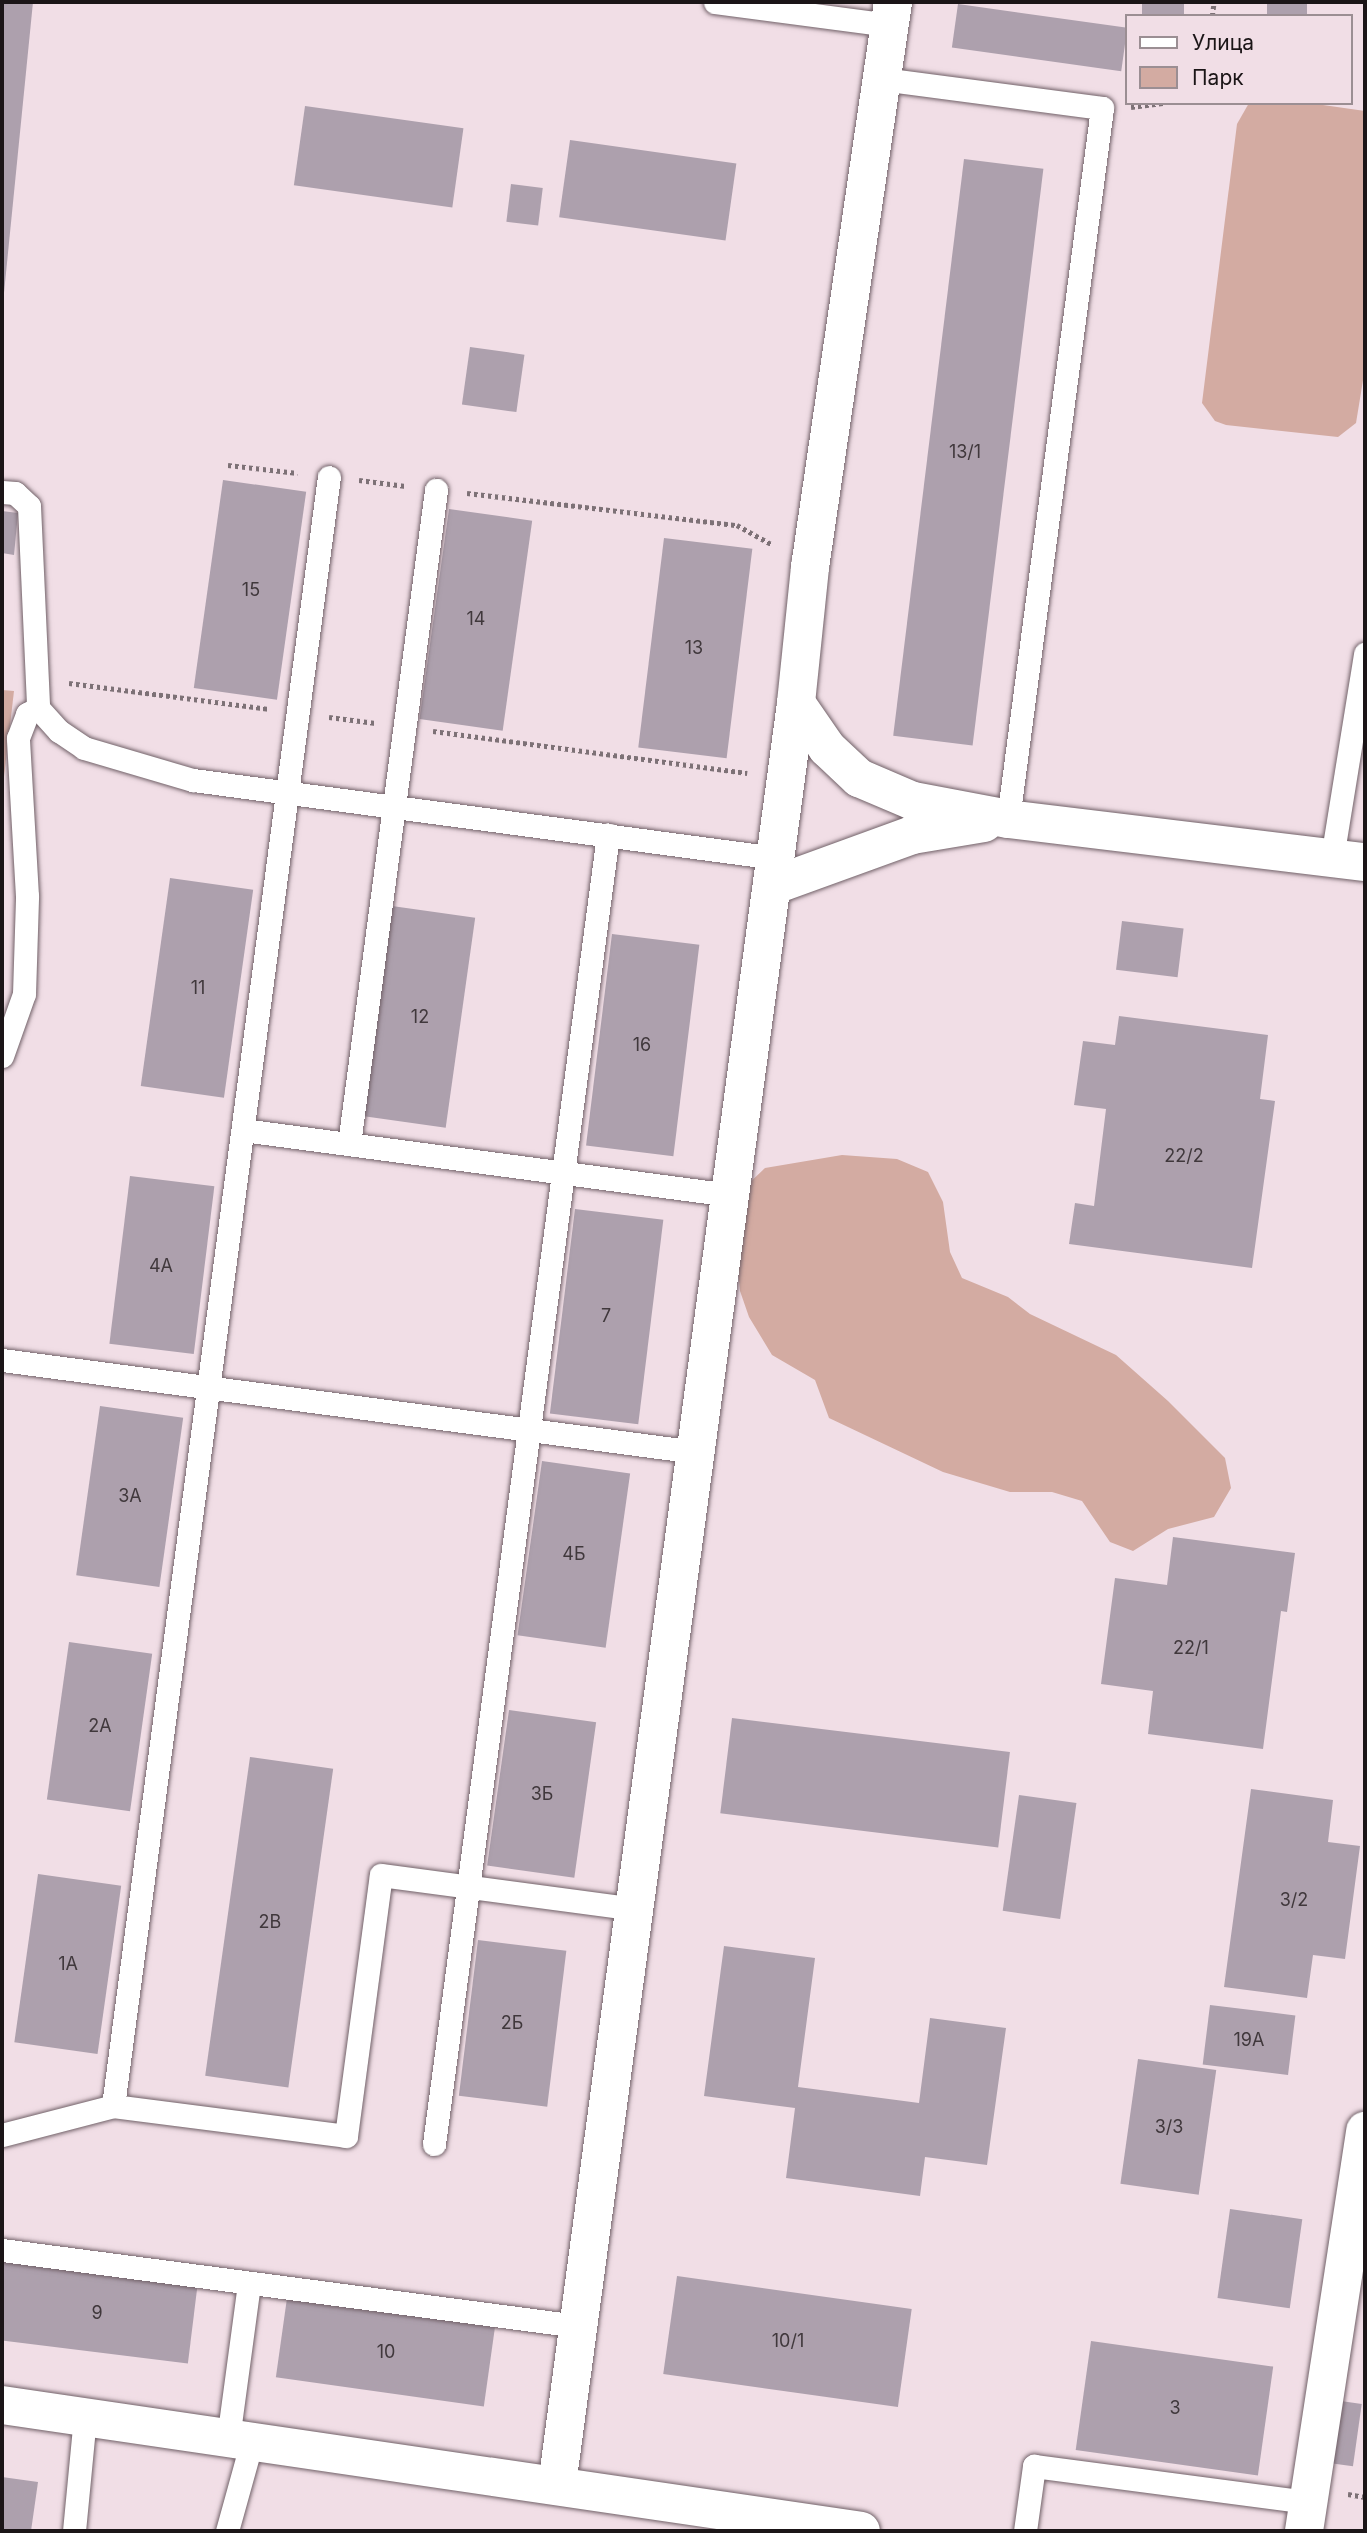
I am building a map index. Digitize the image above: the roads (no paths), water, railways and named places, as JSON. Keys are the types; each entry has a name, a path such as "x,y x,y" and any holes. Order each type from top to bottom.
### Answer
{"street":[{"path":"557,2485 774,872 810,567 891,14"},
{"path":"796,703 827,748 859,778 913,801 1008,819 1349,860"},
{"path":"774,872 912,835 1008,819"},
{"path":"1306,2516 1365,2131"},
{"path":"2,2405 862,2531"}],"lane":[{"path":"715,2 891,14"},
{"path":"882,79 1102,108 1008,819"},
{"path":"113,2106 329,477"},
{"path":"349,1144 436,490"},
{"path":"2,492 15,493 29,506 38,708 59,731 84,748 193,780 608,835 774,872"},
{"path":"1349,860 1365,654"},
{"path":"2,1056 24,994 27,896 18,738 27,714 38,708"},
{"path":"434,2144 608,835"},
{"path":"243,1130 730,1195"},
{"path":"2,1360 696,1452"},
{"path":"2,2135 113,2106 346,2136 381,1875 635,1909"},
{"path":"2,2250 578,2326"},
{"path":"227,2531 240,2440 249,2283"},
{"path":"74,2531 85,2417"},
{"path":"1025,2531 1034,2466 1306,2516"}]}
